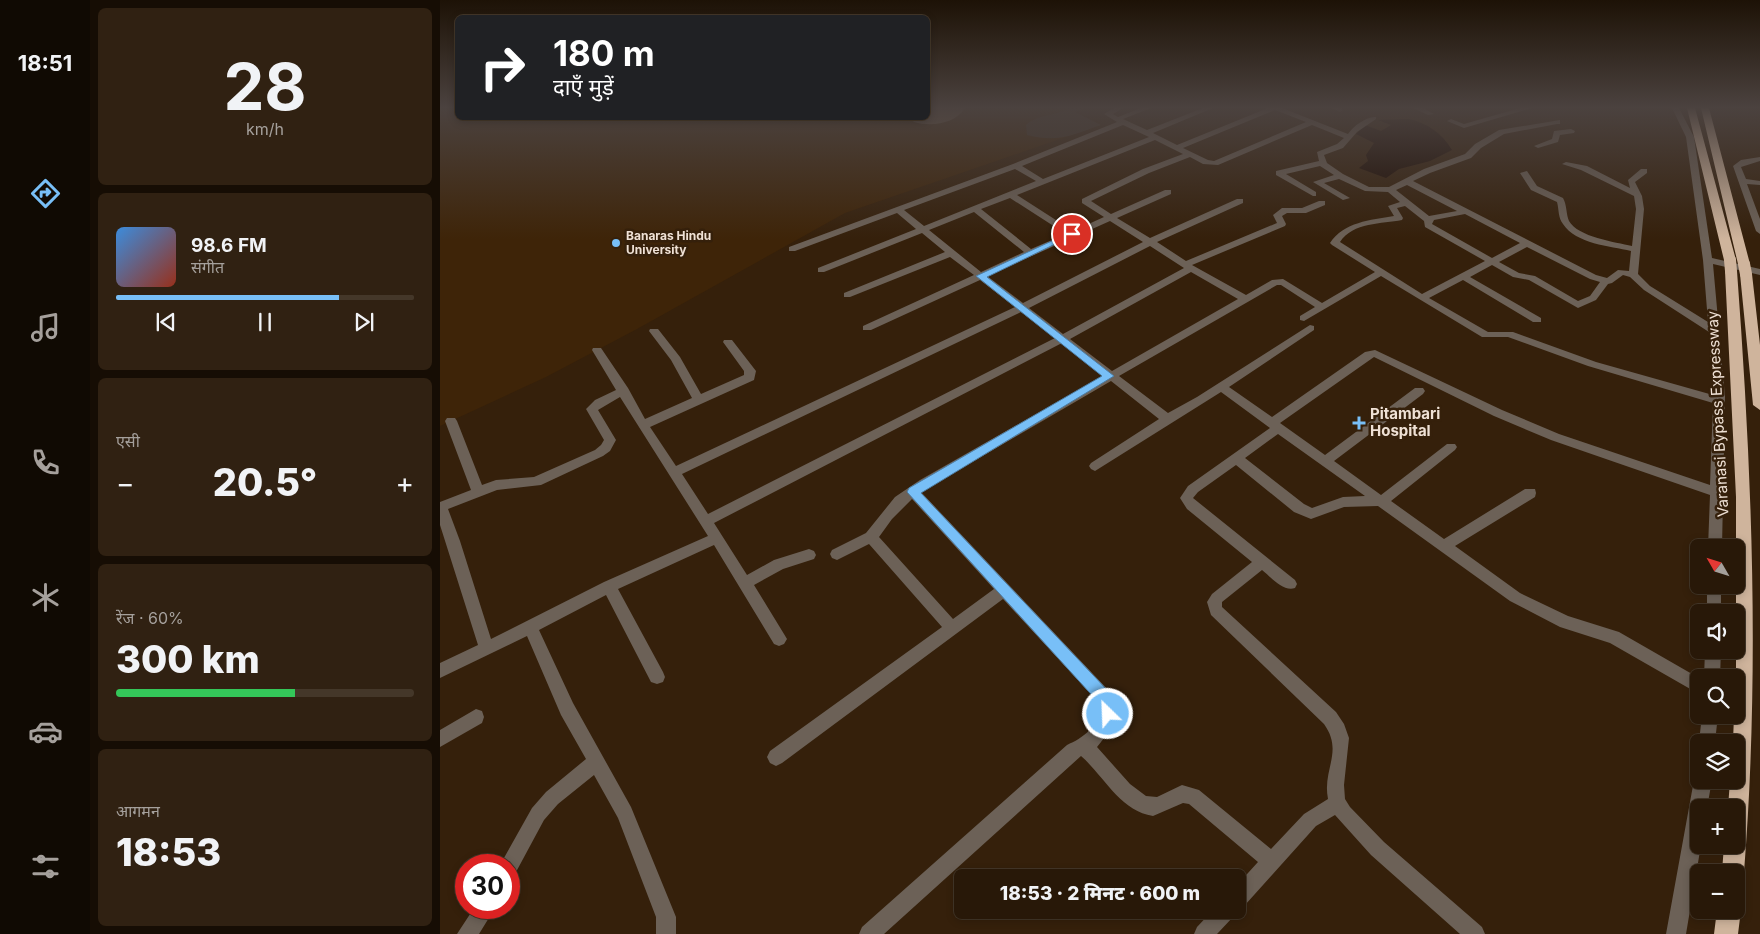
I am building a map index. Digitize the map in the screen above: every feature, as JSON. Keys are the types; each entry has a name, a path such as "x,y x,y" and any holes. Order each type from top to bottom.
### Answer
{"highway":[{"name":"Varanasi Bypass Expressway","path":"1704,152 1747,270 1742,437 1746,615 1741,800 1734,864"},
{"name":"Varanasi Bypass Expressway","path":"1717,152 1747,270 1760,405"},
{"path":"1726,934 1728,919"}],"street":[{"path":"792,249 1016,166 1050,152"},
{"path":"821,270 1120,152"},
{"path":"1185,152 1206,162 1215,163 1242,152"},
{"path":"1322,163 1320,154 1326,152"},
{"path":"1313,194 1279,173 1322,163 1340,176 1368,189 1390,190 1427,171 1468,156 1472,152"},
{"path":"1692,152 1708,260 1719,401 1715,539"},
{"path":"1190,154 1146,171 1085,201 1188,266 1246,299"},
{"path":"1760,160 1744,162 1737,166 1758,214 1760,231"},
{"path":"1566,164 1584,168 1636,194"},
{"path":"1016,166 1044,182"},
{"path":"1633,275 1640,207 1631,182 1644,171"},
{"path":"1524,173 1534,188 1560,200 1564,219 1571,228 1590,238 1636,250"},
{"path":"1340,176 1317,182 1346,198"},
{"path":"1742,181 1760,183"},
{"path":"1408,182 1593,277 1605,281 1612,280 1621,272 1633,275 1647,288 1714,330"},
{"path":"1390,190 1428,220 1428,225 1431,228 1516,274 1532,278 1580,305 1593,298 1605,281"},
{"path":"867,328 1168,192"},
{"path":"1012,195 1072,234"},
{"path":"673,474 1021,308 1240,200"},
{"path":"706,521 1062,339 1188,266 1282,224 1277,215 1285,210 1303,211 1322,203"},
{"path":"1407,203 1392,206 1399,218 1367,222 1350,230 1335,242 1422,298 1486,335 1509,334 1592,364 1719,401"},
{"path":"975,209 1030,253"},
{"path":"899,210 1021,308 1167,419"},
{"path":"1428,220 1464,212"},
{"path":"1422,298 1526,244"},
{"path":"847,295 951,253"},
{"path":"1708,260 1747,270"},
{"path":"1095,466 1220,387 1307,323 1322,307 1380,272"},
{"path":"1464,277 1537,320"},
{"path":"837,554 871,537 887,515 913,492 1109,376 1279,281 1322,307"},
{"path":"654,331 676,359 699,400"},
{"path":"643,425 744,380 752,374 728,342"},
{"path":"597,350 624,391 673,474 717,538 779,639"},
{"path":"1290,584 1192,505 1186,498 1193,489 1236,458 1369,354 1375,353 1498,413 1555,437 1717,492"},
{"path":"1220,387 1515,597 1565,622 1614,637 1690,682"},
{"path":"486,647 453,541 440,507 478,491 505,483 536,482 599,453 606,448 610,440 592,409 599,403 624,391"},
{"path":"1326,461 1419,391"},
{"path":"451,421 478,491"},
{"path":"1236,458 1305,512 1318,512 1343,502 1382,501 1451,447"},
{"path":"869,934 1073,751 1085,748 1106,719 1109,706 1005,589 913,492"},
{"path":"1444,546 1530,493"},
{"path":"871,537 952,628"},
{"path":"440,671 609,586 717,538"},
{"path":"745,583 779,564 809,555"},
{"path":"1262,562 1217,598 1214,605 1218,614 1316,704 1336,727 1341,738 1335,773 1337,802 1342,812 1365,837 1475,934"},
{"path":"609,586 658,678"},
{"path":"776,757 1005,589"},
{"path":"530,627 567,708 596,762 614,788 666,917 666,934"},
{"path":"440,738 476,717"},
{"path":"1085,748 1129,794 1143,805 1154,807 1182,794 1193,796 1271,861"},
{"path":"515,854 538,814 552,798 596,762"},
{"path":"1676,934 1701,789"},
{"path":"1246,889 1310,820 1337,802"},
{"path":"467,934 477,919"},
{"path":"1204,934 1218,919"}],"shaded area":[{"name":"Banaras Hindu University","path":"440,152 1024,152 845,213 637,329 546,377 440,426"},
{"path":"1368,152 1449,152 1430,161 1399,169 1386,178 1359,168 1368,161 1366,155"}],"place":[{"name":"Banaras Hindu University","path":"616,243"},
{"name":"Pitambari Hospital","path":"1359,423"}],"route":[{"path":"1072,234 980,276 1109,376 925,483 913,492 1105,698 1109,706 1108,714"}]}
